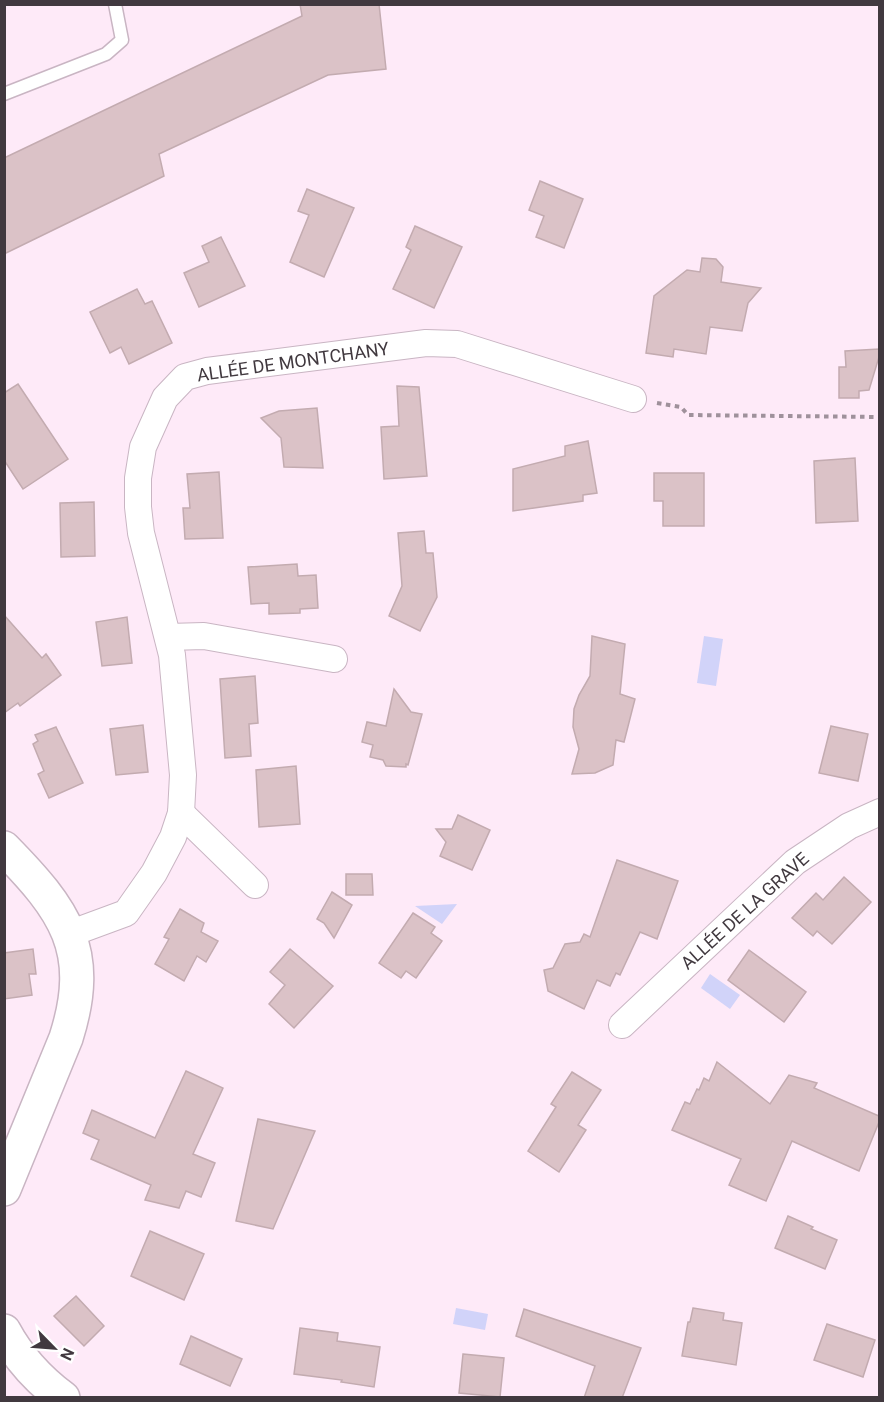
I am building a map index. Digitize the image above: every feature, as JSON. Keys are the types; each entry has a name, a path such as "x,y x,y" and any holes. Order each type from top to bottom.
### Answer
{"main road":[{"path":"4,848 38,882 56,907 69,934 77,974 74,1012 66,1038 4,1189"},
{"path":"4,1331 34,1372 63,1398"}],"street":[{"name":"ALLÉE DE MONTCHANY","path":"69,934 126,913 154,873 173,837 181,813 183,775 176,687 168,637 141,533 138,478 143,447 154,420 165,398 185,377 207,371 260,363 426,343 457,344 633,399"},
{"path":"168,637 204,636 334,659"},
{"name":"ALLÉE DE LA GRAVE","path":"622,1025 795,862 849,826 879,812"},
{"path":"181,813 255,885"}],"lane":[{"path":"4,94 106,54 122,40 115,4"}],"path":[{"path":"681,406 688,415 879,417"}],"water":[{"path":"704,636 723,639 716,686 697,683"},
{"path":"457,904 442,924 415,906"},
{"path":"710,974 740,995 730,1009 701,988"},
{"path":"456,1308 488,1314 485,1330 453,1324"}],"building":[{"path":"300,4 379,4 386,69 328,75 159,154 164,176 4,254 4,158 302,16"},
{"path":"540,181 583,199 564,248 536,237 544,216 529,210"},
{"path":"307,189 354,208 324,277 290,262 309,215 298,211"},
{"path":"415,226 462,247 434,308 393,289 411,250 406,247"},
{"path":"221,237 245,286 199,307 184,273 209,262 202,246"},
{"path":"702,258 716,259 723,267 721,282 761,288 748,303 742,331 710,327 706,354 674,349 673,357 646,353 654,296 687,270 700,272"},
{"path":"137,289 145,304 152,301 172,343 129,364 121,347 110,353 90,312"},
{"path":"879,349 879,357 869,390 859,391 859,398 839,398 839,367 846,367 845,351"},
{"path":"18,384 68,459 23,489 4,460 4,393"},
{"path":"397,386 419,387 427,476 384,479 381,427 399,426"},
{"path":"317,408 323,468 284,467 281,438 261,418 279,411"},
{"path":"588,441 597,493 583,495 583,501 513,511 513,469 565,456 565,446"},
{"path":"855,458 858,521 816,523 814,461"},
{"path":"219,472 223,538 185,539 183,508 190,508 187,474"},
{"path":"654,473 704,473 704,526 663,526 663,501 654,501"},
{"path":"94,502 95,556 61,557 60,503"},
{"path":"424,531 426,553 433,553 437,597 420,631 389,616 402,586 398,533"},
{"path":"297,564 298,576 316,575 318,608 300,609 300,613 269,614 269,603 251,604 248,567"},
{"path":"4,615 42,658 46,654 61,675 20,706 18,703 4,713"},
{"path":"127,617 132,663 102,666 96,622"},
{"path":"592,636 625,644 620,694 635,699 624,742 616,740 613,765 595,773 572,774 579,749 573,727 574,709 590,676"},
{"path":"255,676 258,723 249,724 251,756 225,758 220,679"},
{"path":"394,689 411,712 422,714 406,767 386,766 383,760 370,757 373,745 362,742 367,722 386,726"},
{"path":"143,725 148,772 116,775 110,729"},
{"path":"831,726 868,734 858,781 819,773"},
{"path":"56,727 83,783 49,798 38,774 44,771 33,744 38,741 35,735"},
{"path":"296,766 300,824 259,827 256,770"},
{"path":"458,815 490,830 472,870 440,856 446,842 436,829 452,829"},
{"path":"617,860 678,881 657,939 640,932 620,975 616,973 610,986 597,980 584,1009 548,991 544,970 553,968 565,944 580,942 584,934 590,937"},
{"path":"346,874 372,874 373,895 346,895"},
{"path":"844,877 871,902 832,944 817,931 813,936 792,918 816,893 823,900"},
{"path":"332,892 352,905 334,938 324,923 317,919"},
{"path":"180,909 204,923 201,932 218,941 206,962 197,956 184,981 155,964 169,939 164,937"},
{"path":"413,913 435,927 431,933 442,941 416,978 406,971 401,978 379,963"},
{"path":"33,949 36,974 29,974 32,995 4,999 4,953"},
{"path":"290,949 333,986 294,1028 269,1004 285,985 270,972"},
{"path":"749,950 806,992 784,1022 728,980"},
{"path":"717,1062 770,1104 789,1075 817,1083 814,1088 879,1116 879,1122 859,1171 792,1141 766,1201 729,1185 741,1159 672,1130 685,1102 690,1104 704,1078 709,1081"},
{"path":"186,1071 223,1088 193,1154 215,1163 201,1197 186,1191 179,1208 145,1200 151,1185 91,1159 99,1140 83,1133 92,1110 155,1138"},
{"path":"572,1072 601,1090 578,1125 586,1130 559,1172 528,1151 556,1107 551,1104"},
{"path":"258,1119 315,1131 273,1229 236,1221"},
{"path":"788,1216 837,1240 825,1269 775,1248"},
{"path":"150,1231 204,1254 184,1300 131,1276"},
{"path":"76,1296 104,1326 84,1346 54,1316"},
{"path":"693,1308 724,1313 723,1320 742,1323 736,1365 682,1356"},
{"path":"524,1309 641,1348 622,1398 584,1398 595,1366 516,1336"},
{"path":"827,1324 875,1340 863,1377 814,1360"},
{"path":"300,1328 338,1333 337,1341 380,1347 374,1387 294,1374"},
{"path":"191,1336 242,1359 230,1386 180,1364"},
{"path":"463,1354 504,1358 500,1397 459,1393"}]}
